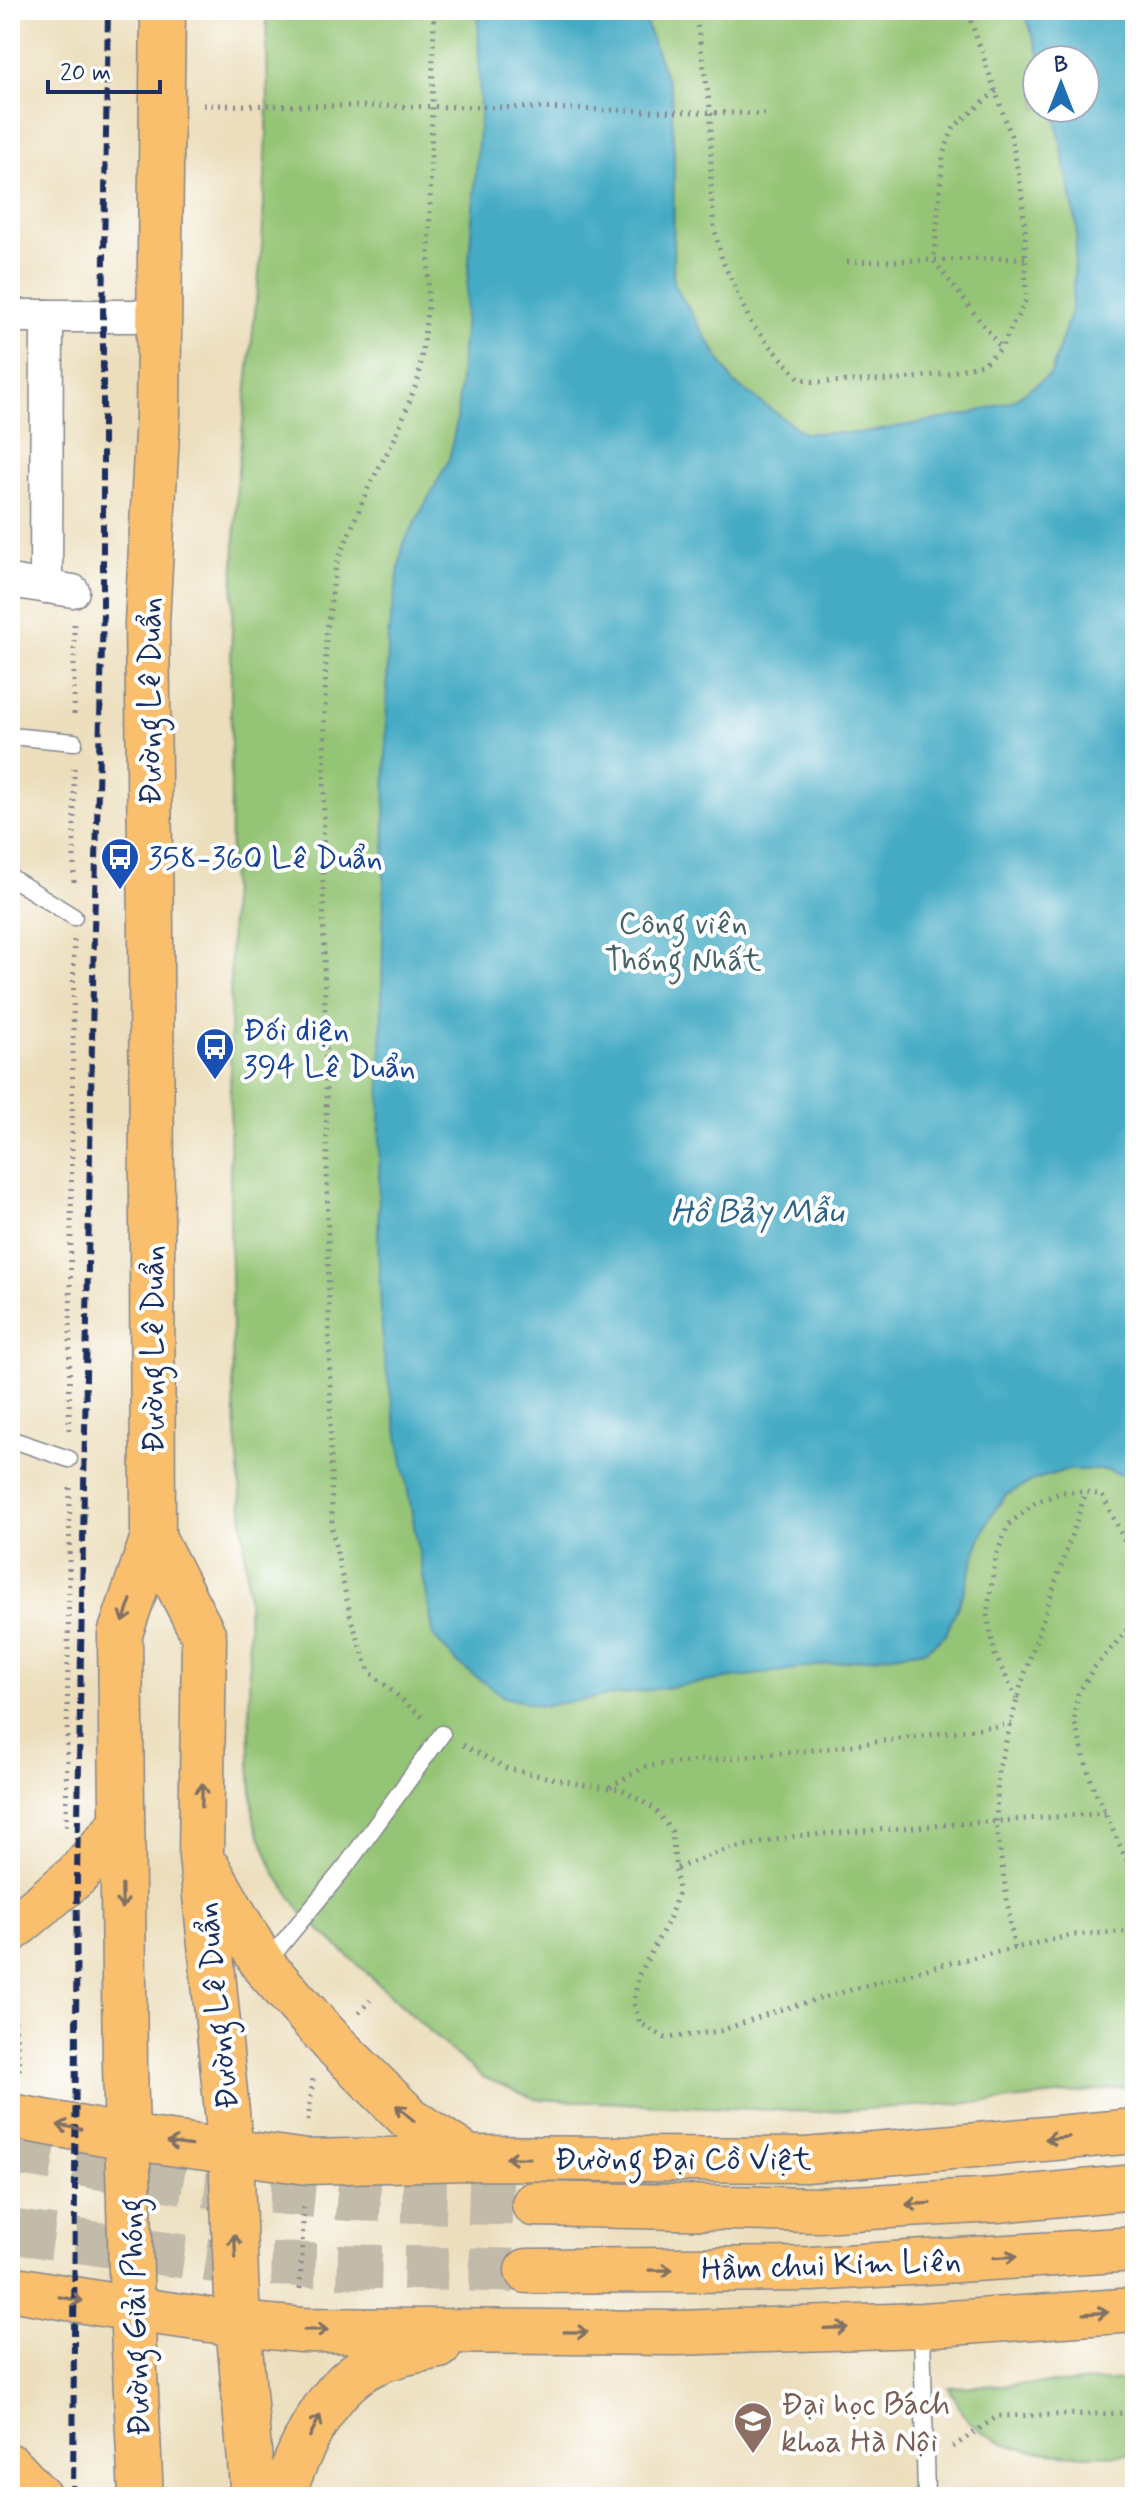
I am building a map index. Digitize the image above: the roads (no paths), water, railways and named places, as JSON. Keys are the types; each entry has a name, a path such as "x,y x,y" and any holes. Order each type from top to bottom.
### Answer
{"main road":[{"name":"Đường Lê Duẩn","path":"127,2137 120,1634 153,1537 147,623 158,414 163,10"},
{"name":"Đường Lê Duẩn","path":"153,1537 204,1636 201,1856 231,2151"},
{"path":"10,1931 77,1875 122,1823"},
{"path":"201,1856 264,1966 333,2043 409,2118 469,2158"},
{"name":"Đường Đại Cồ Việt","path":"15,2116 127,2137 307,2162 469,2158 806,2160 1135,2131"},
{"name":"Đường Giải Phóng","path":"127,2137 141,2497"},
{"path":"231,2151 238,2324 253,2497"},
{"name":"Hầm chui Kim Liên","path":"534,2204 817,2210 997,2200 1135,2187"},
{"name":"Hầm chui Kim Liên","path":"527,2271 812,2269 1135,2249"},
{"path":"11,2271 132,2309 302,2330 676,2333 922,2325 1135,2310"},
{"path":"282,2497 322,2411 340,2388 366,2367 402,2353 514,2331"},
{"path":"10,2466 39,2497"}],"street":[{"path":"10,316 160,316"},
{"path":"10,581 60,589 47,316"}],"lane":[{"path":"10,736 74,742"},
{"path":"10,877 74,917"},
{"path":"10,1439 69,1459"},
{"path":"264,1966 346,1866 442,1734"},
{"path":"922,2325 926,2497"}],"water":[{"name":"Hồ Bảy Mẫu","path":"478,10 641,10 671,91 673,283 734,383 804,433 863,433 970,414 1012,401 1051,374 1072,307 1077,227 1057,124 1101,124 1101,44 1036,44 1024,10 1135,10 1135,1479 1108,1470 1066,1470 1034,1480 1006,1495 990,1517 980,1539 965,1589 946,1634 926,1650 540,1706 504,1697 459,1664 434,1637 383,1351 378,1245 388,636 403,545 449,460 457,420 480,116"}],"tunnel":[{"path":"10,2152 201,2185 349,2199 534,2204"},
{"path":"10,2231 228,2263 527,2271"}],"railway":[{"path":"73,2497 77,1875 94,931 103,612 103,317 108,10"}],"place":[{"name":"358-360 Lê Duẩn","path":"120,891"},
{"name":"Đối diện 394 Lê Duẩn","path":"215,1081"},
{"name":"Đại học Bách khoa Hà Nội","path":"753,2455"}],"park label":[{"name":"Công viên Thống Nhất","path":"683,940"}]}
